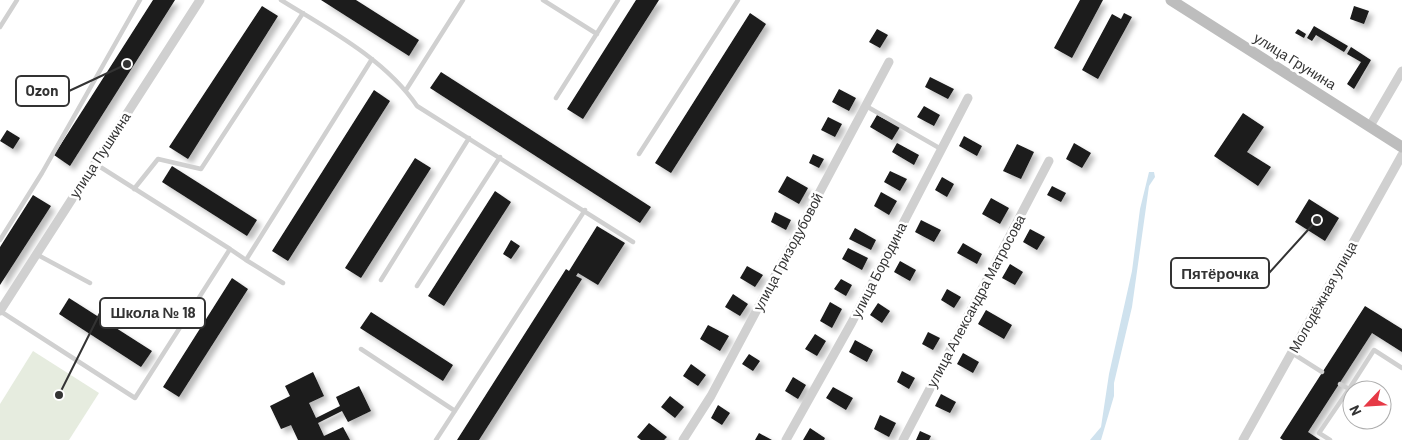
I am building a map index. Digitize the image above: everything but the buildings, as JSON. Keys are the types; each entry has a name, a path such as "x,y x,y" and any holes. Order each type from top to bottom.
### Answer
{"street":[{"name":"улица Пушкина","path":"0,311 200,0"},
{"name":"улица Грунина","path":"1171,0 1402,147"},
{"name":"улица Гризодубовой","path":"683,440 711,396 889,62"},
{"path":"1370,126 1402,71"},
{"name":"улица Бородина","path":"786,440 852,322 968,98"},
{"name":"Молодёжная улица","path":"1243,440 1402,155"},
{"name":"улица Александра Матросова","path":"903,440 1049,161"}],"lane":[{"path":"0,27 18,0"},
{"path":"0,240 42,173 140,0"},
{"path":"281,0 372,59 406,90 416,106 585,210 633,242"},
{"path":"406,90 463,0"},
{"path":"543,0 597,34"},
{"path":"556,98 618,0"},
{"path":"640,154 738,0"},
{"path":"134,189 158,159 202,169 303,14"},
{"path":"246,260 372,59"},
{"path":"866,106 941,149"},
{"path":"381,280 469,138"},
{"path":"417,286 500,157"},
{"path":"94,163 283,283"},
{"path":"436,440 585,210"},
{"path":"0,311 136,398 230,249"},
{"path":"36,254 90,283"},
{"path":"362,349 455,411"},
{"path":"1355,380 1374,350 1402,368"},
{"path":"1292,353 1322,372"},
{"path":"1330,440 1319,433 1342,399"}],"shaded area":[{"path":"33,351 99,393 69,440 0,440 0,404"}],"water":[{"path":"1149,172 1154,172 1155,177 1149,186 1132,307 1114,383 1114,396 1101,440 1090,440 1101,427 1109,374 1132,271 1140,209"}],"place":[{"name":"Ozon","path":"127,64"},
{"name":"Пятёрочка","path":"1317,220"},
{"name":"Школа № 18","path":"59,395"}]}
